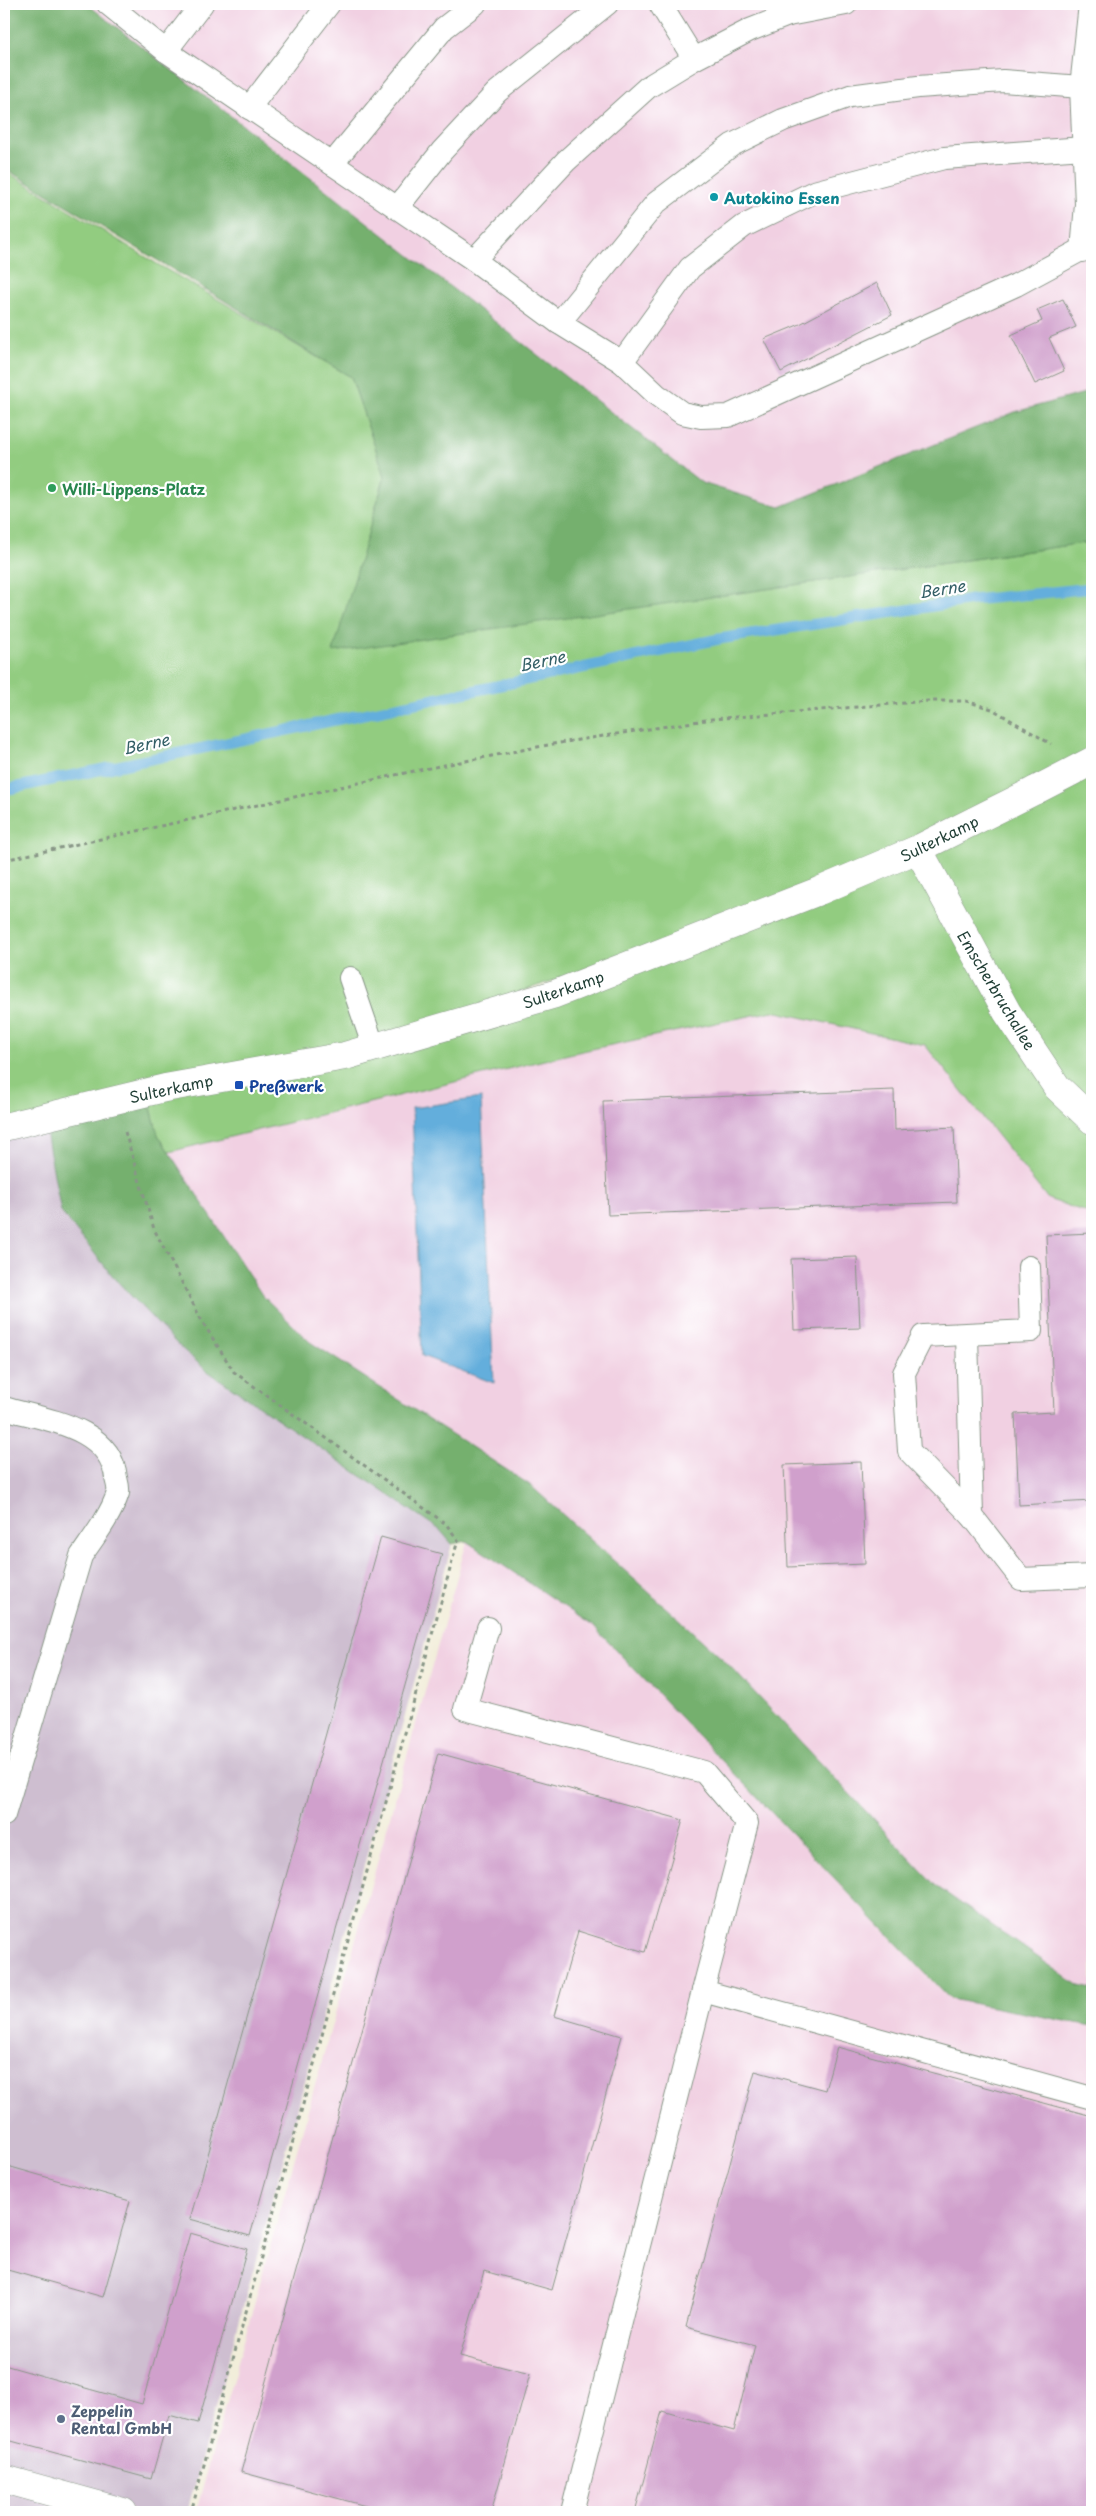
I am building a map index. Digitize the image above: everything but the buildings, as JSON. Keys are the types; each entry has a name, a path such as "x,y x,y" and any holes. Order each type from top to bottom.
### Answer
{"street":[{"name":"Sulterkamp","path":"4,1127 165,1088 345,1056 555,994 819,891 918,848 1092,761"},
{"name":"Emscherbruchallee","path":"918,848 1007,1012 1057,1087 1092,1120"},
{"path":"4,2479 123,2512"}],"lane":[{"path":"108,4 166,51 474,260 559,323 622,362 657,395 682,413 702,417 728,416 1016,285 1087,247 1081,87 1090,4"},
{"path":"166,51 202,4"},
{"path":"249,108 329,4"},
{"path":"332,164 444,28 475,4"},
{"path":"397,208 442,151 497,92 607,4"},
{"path":"660,4 694,59"},
{"path":"474,260 566,161 648,87 694,59 786,9 846,4"},
{"path":"559,323 656,203 732,145 783,120 850,96 918,87 1003,81 1081,87"},
{"path":"622,362 690,268 744,226 814,192 944,158 1084,148"},
{"path":"350,978 374,1048"},
{"path":"1028,1267 1031,1331 923,1336 904,1373 909,1451 972,1516 1021,1579 1092,1576"},
{"path":"967,1335 972,1516"},
{"path":"4,1408 82,1431 101,1443 115,1466 118,1492 104,1520 81,1556 4,1815"},
{"path":"488,1628 465,1709 704,1772 747,1823 572,2512"},
{"path":"703,1991 1092,2098"}],"path":[{"path":"4,860 414,771 553,744 712,719 928,701 966,701 992,709 1053,746"},
{"path":"116,1100 154,1229 203,1323 234,1372 446,1524 458,1540 191,2512"}],"shaded area":[{"name":"Autokino Essen","path":"88,4 1092,4 1092,391 1015,412 780,507 702,483"},
{"path":"773,1011 925,1044 1048,1199 1092,1214 1092,1989 1079,1986 936,1886 726,1662 530,1485 310,1342 262,1295 169,1152 573,1053"},
{"name":"Zeppelin Rental GmbH","path":"44,1121 178,1345 207,1370 440,1530 452,1544 187,2512 139,2512 4,2473 4,1130"},
{"path":"467,1541 593,1626 949,1999 1092,2026 1092,2512 196,2512"},
{"path":"4,2482 110,2512 4,2512"}],"green space":[{"path":"4,4 87,4 702,483 780,507 1015,412 1092,391 1092,546 1084,543 333,652 385,476 351,377 4,168"},
{"path":"4,170 159,265 351,377 385,476 334,651 1084,543 1092,546 1092,755 816,890 370,1044 4,1124"},
{"path":"1092,769 1092,1107 1062,1080 929,852"},
{"path":"916,856 1092,1128 1092,1214 1048,1199 925,1045 773,1011 573,1053 169,1152 158,1135 148,1096 342,1060"},
{"path":"148,1096 158,1135 262,1295 310,1342 530,1485 726,1662 936,1886 1079,1986 1092,1989 1092,2026 950,1999 593,1626 467,1541 452,1544 440,1530 206,1370 178,1345 116,1280 61,1212 44,1121"}],"water":[{"path":"481,1098 494,1383 422,1356 412,1108"}],"waterway":[{"name":"Berne","path":"4,790 719,639 972,600 1092,588"}],"place":[{"name":"Autokino Essen","path":"714,197"},
{"name":"Willi-Lippens-Platz","path":"52,488"},
{"name":"Preßwerk","path":"239,1085"},
{"name":"Zeppelin Rental GmbH","path":"61,2419"}]}
